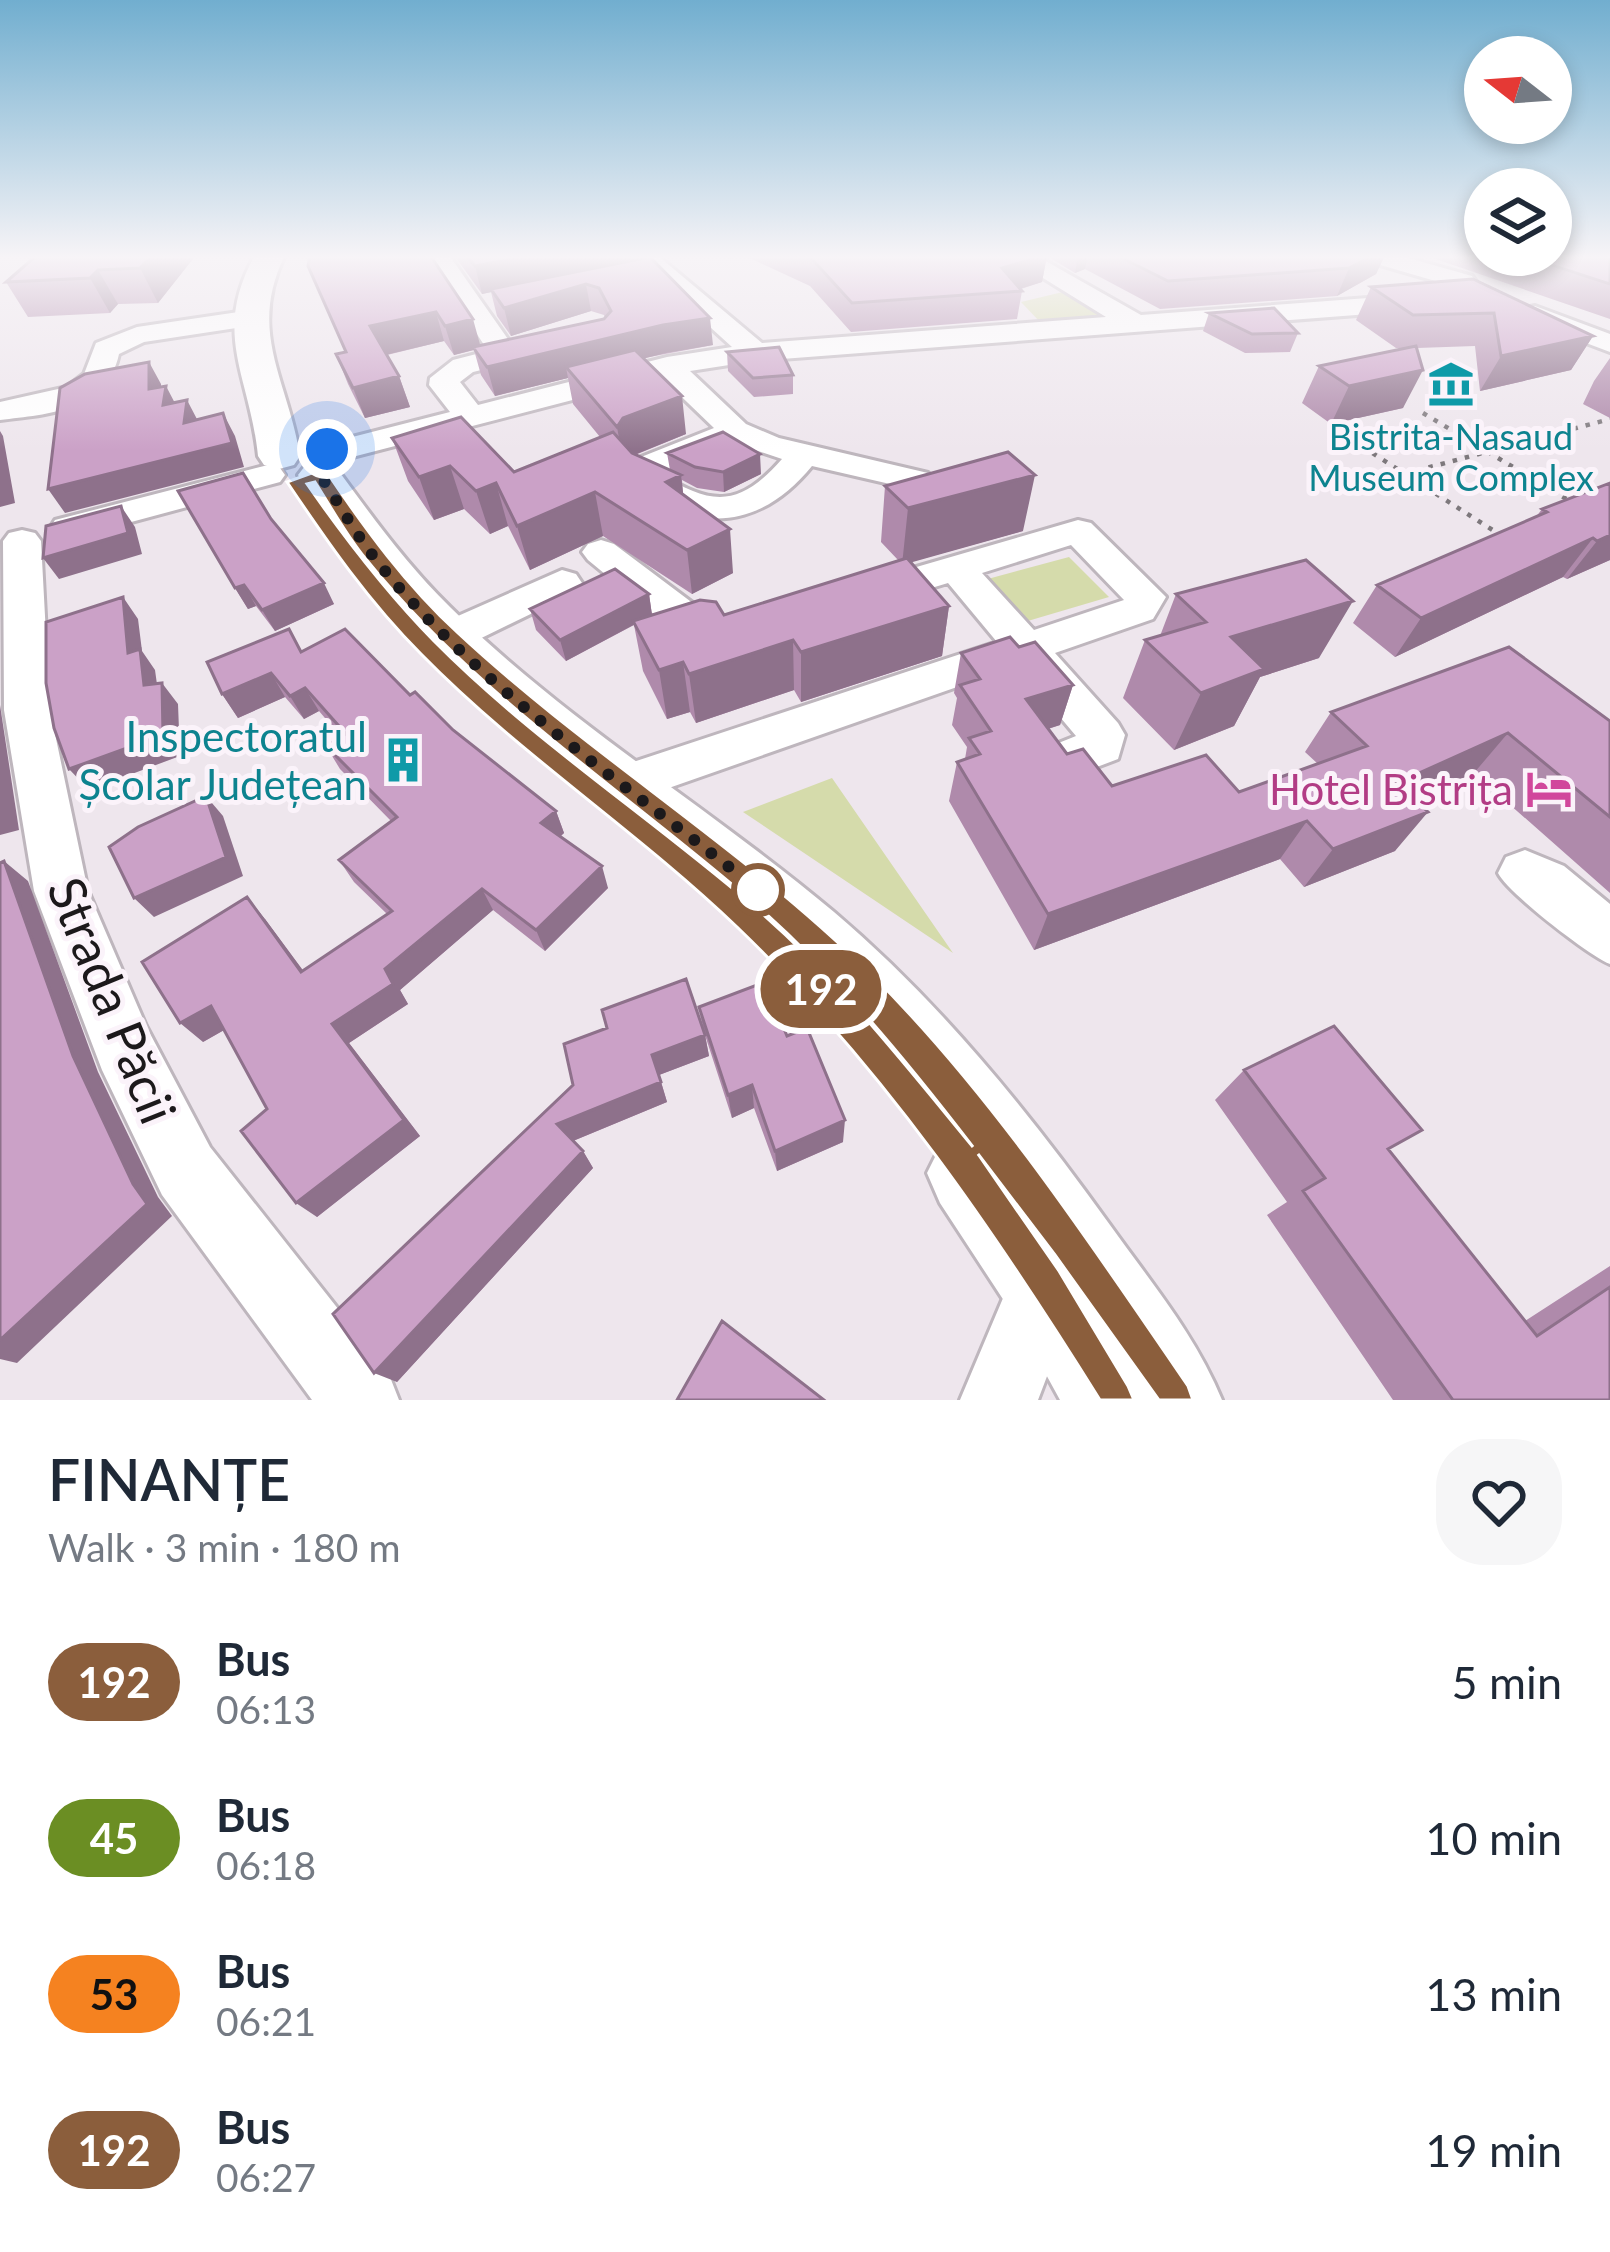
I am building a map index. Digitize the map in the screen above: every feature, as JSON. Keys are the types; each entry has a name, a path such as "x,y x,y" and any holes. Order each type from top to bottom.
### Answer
{"main road":[{"path":"252,320 256,374 278,436 370,552 448,637 765,896 862,986 928,1061 1068,1242 1173,1400"},
{"path":"270,320 269,346 299,430 301,464 350,560 427,647 519,731 743,914 838,1005 964,1163 1046,1284 1114,1400"}],"street":[{"path":"0,411 48,402 88,386 99,376 106,349 124,338 237,320"},
{"path":"470,416 444,385 445,378 463,366 517,350 497,320"},
{"path":"715,320 755,352"},
{"path":"11,544 667,366 755,352 1159,320"},
{"path":"1548,320 1610,344"},
{"path":"667,366 735,431 803,456 916,480"},
{"path":"735,431 661,459 643,468 641,476 675,501 722,512 783,482 803,456"},
{"path":"626,784 1139,609 1146,596 1078,530 828,606"},
{"name":"Strada Păcii","path":"11,544 27,710 62,891 124,1048 192,1182 360,1400"},
{"path":"601,552 712,635 764,625"},
{"path":"956,568 1102,735 1101,746 1094,752 1068,759"},
{"path":"448,637 562,583"},
{"path":"1525,873 1545,882 1610,938"},
{"path":"999,1400 1046,1284"}],"path":[{"path":"1423,412 1581,508"},
{"path":"1344,490 1610,419"},
{"path":"1341,433 1502,536"}],"green space":[{"path":"1069,557 1109,597 1021,623 984,580"},
{"path":"832,778 953,953 743,812"}],"building":[{"path":"332,320 397,320 370,326 399,376 353,388 336,354 346,352"},
{"path":"598,320 694,320 487,367 473,347"},
{"path":"1224,320 1286,320 1298,333 1252,334"},
{"path":"1495,320 1560,320 1593,336 1501,356"},
{"path":"1416,346 1423,370 1349,386 1319,366"},
{"path":"779,347 793,375 753,378 727,352"},
{"path":"635,350 682,396 623,418 617,427 566,367"},
{"path":"149,362 149,389 166,386 163,405 187,400 184,423 223,413 232,443 48,489 60,388 85,374"},
{"path":"461,417 514,472 613,432 632,453 681,475 666,482 730,529 687,550 595,492 517,526 496,483 476,491 450,466 419,477 392,438"},
{"path":"723,432 760,454 723,472 695,467 667,453"},
{"path":"1008,452 1035,475 908,508 885,486"},
{"path":"243,473 271,519 324,583 262,610 244,585 235,588 178,491"},
{"path":"1610,483 1610,535 1597,541 1593,538 1421,618 1377,585 1547,512 1542,509"},
{"path":"121,506 128,533 43,558 46,526"},
{"path":"907,558 949,606 801,652 793,640 689,674 683,662 659,670 633,621 700,600 716,602 724,615"},
{"path":"1306,560 1353,601 1231,637 1264,669 1201,693 1145,640 1206,622 1176,594"},
{"path":"615,569 649,594 560,640 530,609"},
{"path":"123,597 128,653 140,649 144,685 162,683 163,735 69,769 54,728 46,683 46,622"},
{"path":"289,629 301,652 345,629 410,695 415,692 453,730 556,811 541,823 602,866 536,930 482,889 385,969 393,984 332,1024 404,1120 296,1203 241,1131 267,1109 211,1006 180,1023 142,962 247,897 301,972 392,911 339,860 397,817 326,746 346,734 305,688 290,696 271,673 222,694 207,662"},
{"path":"1010,637 1019,647 1035,642 1073,685 1026,699 1067,754 1083,749 1112,786 1206,755 1239,792 1367,746 1331,712 1509,647 1610,721 1610,817 1508,733 1397,783 1428,812 1333,849 1307,821 1048,914 957,762 980,754 969,738 991,731 960,685 980,679 961,653"},
{"path":"206,796 226,857 134,898 109,847 138,827"},
{"path":"4,861 73,1056 147,1204 0,1340 0,863"},
{"path":"686,979 705,1035 652,1055 661,1082 557,1124 583,1151 374,1373 333,1314 573,1085 564,1044 607,1028 602,1010"},
{"path":"765,982 787,1036 807,1028 845,1120 775,1151 752,1085 728,1095 699,1007"},
{"path":"1334,1026 1422,1130 1388,1149 1537,1336 1610,1287 1610,1400 1453,1400 1303,1191 1325,1178 1244,1070"},
{"path":"722,1321 824,1400 677,1400"}],"bus line":[{"name":"192","path":"1114,1400 1046,1284 964,1163 838,1005 743,914 519,731 427,647 350,560 319,508 296,482 320,475 370,552 448,637 541,718 765,896 862,986 928,1061 1068,1242 1173,1400"}],"place":[{"name":"Bistrita-Nasaud Museum Complex","path":"1451,384"},
{"name":"Inspectoratul Școlar Județean","path":"403,760"},
{"name":"Hotel Bistrița","path":"1549,789"}],"route":[{"path":"327,449 335,460 320,475 370,552 448,637 541,718 765,896 758,890"}]}
